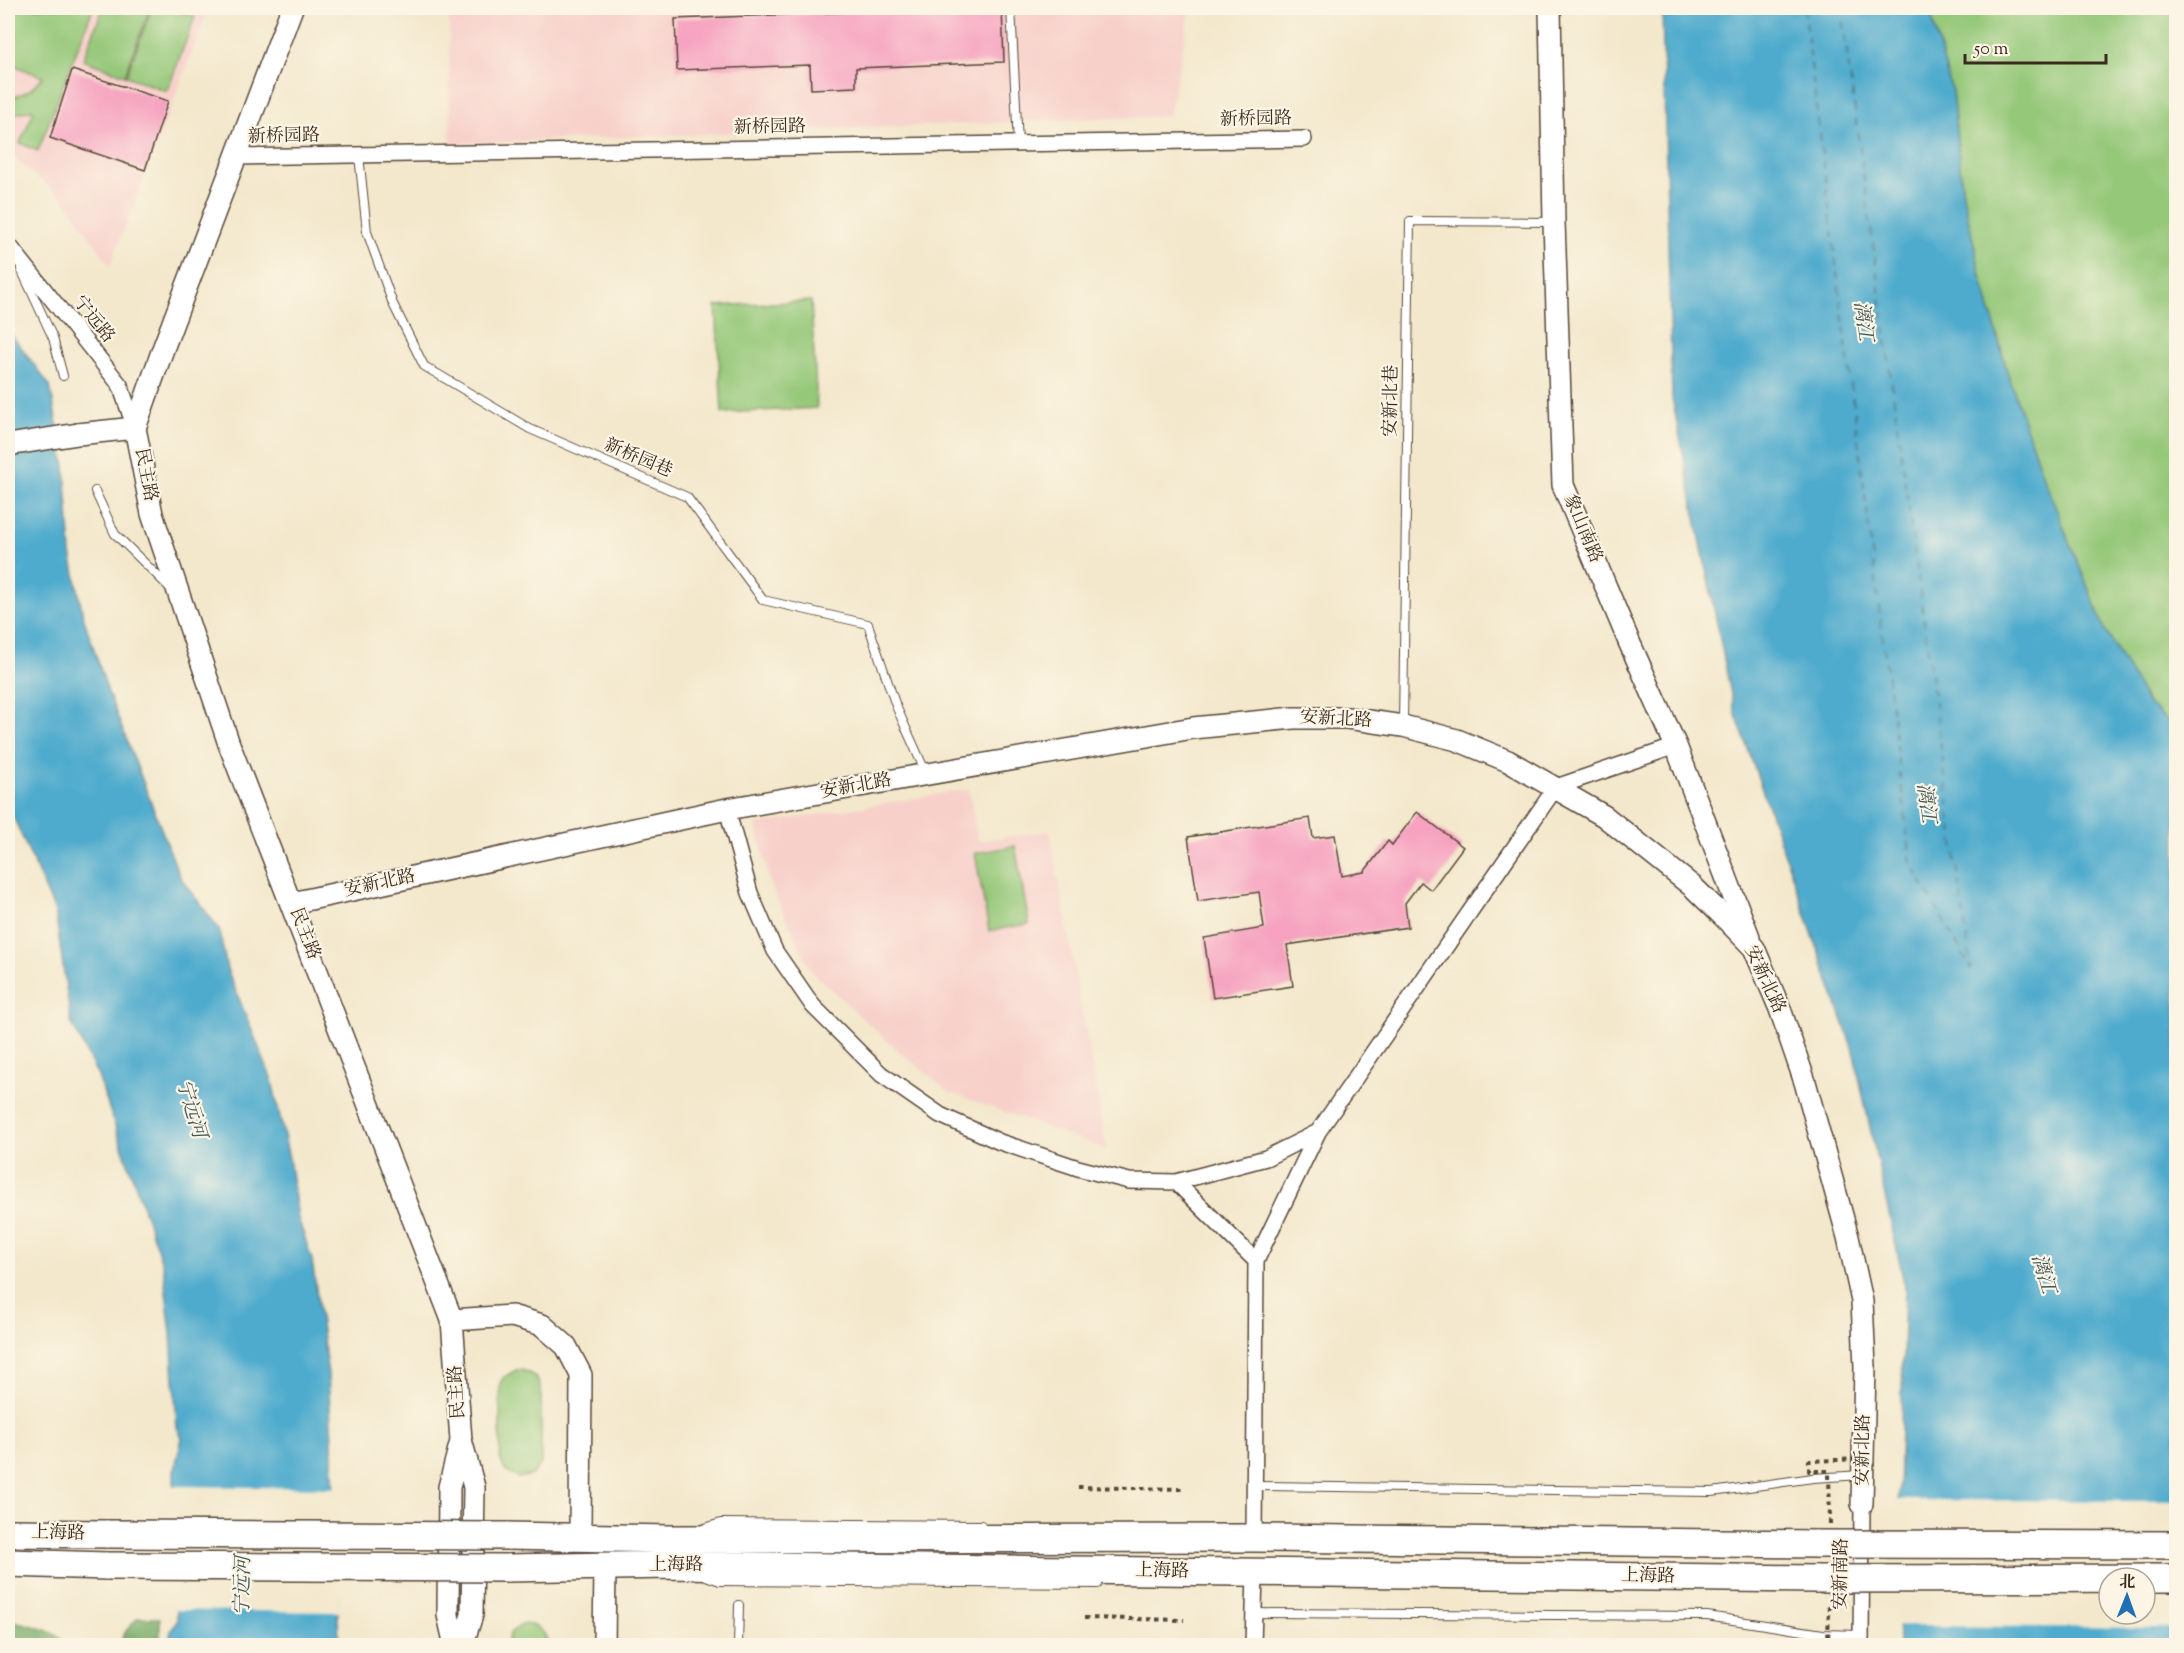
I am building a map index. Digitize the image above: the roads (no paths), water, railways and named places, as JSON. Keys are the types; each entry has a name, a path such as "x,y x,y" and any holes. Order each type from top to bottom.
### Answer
{"highway":[{"name":"上海路","path":"8,1533 580,1538"},
{"path":"580,1538 670,1552"},
{"name":"上海路","path":"8,1563 107,1566 605,1567 670,1552 1254,1538 2176,1545"},
{"name":"上海路","path":"670,1552 1255,1573 1823,1578 2176,1578"}],"street":[{"name":"民主路","path":"292,8 243,157 174,352 135,428 152,514 229,744 453,1320 461,1440"},
{"name":"民主路","path":"243,157 306,8"},
{"name":"象山南路","path":"1550,8 1554,222 1563,485 1676,746 1754,948"},
{"name":"新桥园路","path":"243,157 1304,139"},
{"name":"宁远路","path":"9,246 120,385 135,428"},
{"path":"8,445 135,428"},
{"name":"安新北路","path":"292,903 727,809 1193,728 1294,718 1347,718 1403,726 1457,740 1508,761 1604,816 1692,886 1754,948 1780,1009 1805,1082 1848,1237 1862,1301 1865,1367 1862,1504"},
{"path":"1254,1538 1256,1261 1318,1132 1556,787 1676,746"},
{"path":"727,809 750,893 776,951 813,1006 881,1074 940,1115 1000,1142 1078,1168 1129,1181 1176,1182 1266,1158 1318,1132"},
{"path":"1176,1182 1256,1261"},
{"path":"453,1320 512,1316 542,1325 566,1346 580,1375 580,1538"},
{"path":"455,1646 448,1615 449,1487 461,1440"},
{"path":"461,1440 474,1487 472,1615 462,1646"},
{"name":"安新南路","path":"1861,1640 1862,1504"},
{"path":"604,1646 605,1567"},
{"path":"1253,1646 1255,1573"}],"lane":[{"path":"1011,8 1018,144"},
{"name":"新桥园巷","path":"359,155 367,232 393,304 424,366 530,429 687,497 763,600 868,624 896,706 926,774"},
{"name":"安新北巷","path":"1403,726 1410,221 1554,222"},
{"path":"9,246 53,338 63,376"},
{"path":"95,491 115,534 180,599"},
{"path":"1255,1486 1712,1492 1813,1478 1863,1467"},
{"path":"670,1552 721,1523 996,1525"},
{"path":"1196,1530 1254,1538"},
{"path":"670,1552 720,1581 1112,1584"},
{"path":"1196,1581 1255,1573"},
{"path":"738,1646 739,1605"},
{"path":"1254,1613 1707,1616 1861,1640"}],"water":[{"name":"漓江","path":"1662,8 1929,8 1952,92 1963,195 1981,276 2007,371 2042,474 2105,630 2148,704 2176,728 2176,1645 1899,1645 1897,1564 1905,1287 1853,1050 1734,709 1672,398"},
{"name":"宁远河","path":"8,330 50,386 65,466 71,553 83,616 108,692 180,877 219,929 227,969 272,1080 289,1159 298,1218 312,1260 328,1374 339,1645 169,1645 171,1631 177,1621 174,1472 182,1438 177,1427 171,1334 163,1266 98,1076 71,1022 55,911 8,805"}]}
